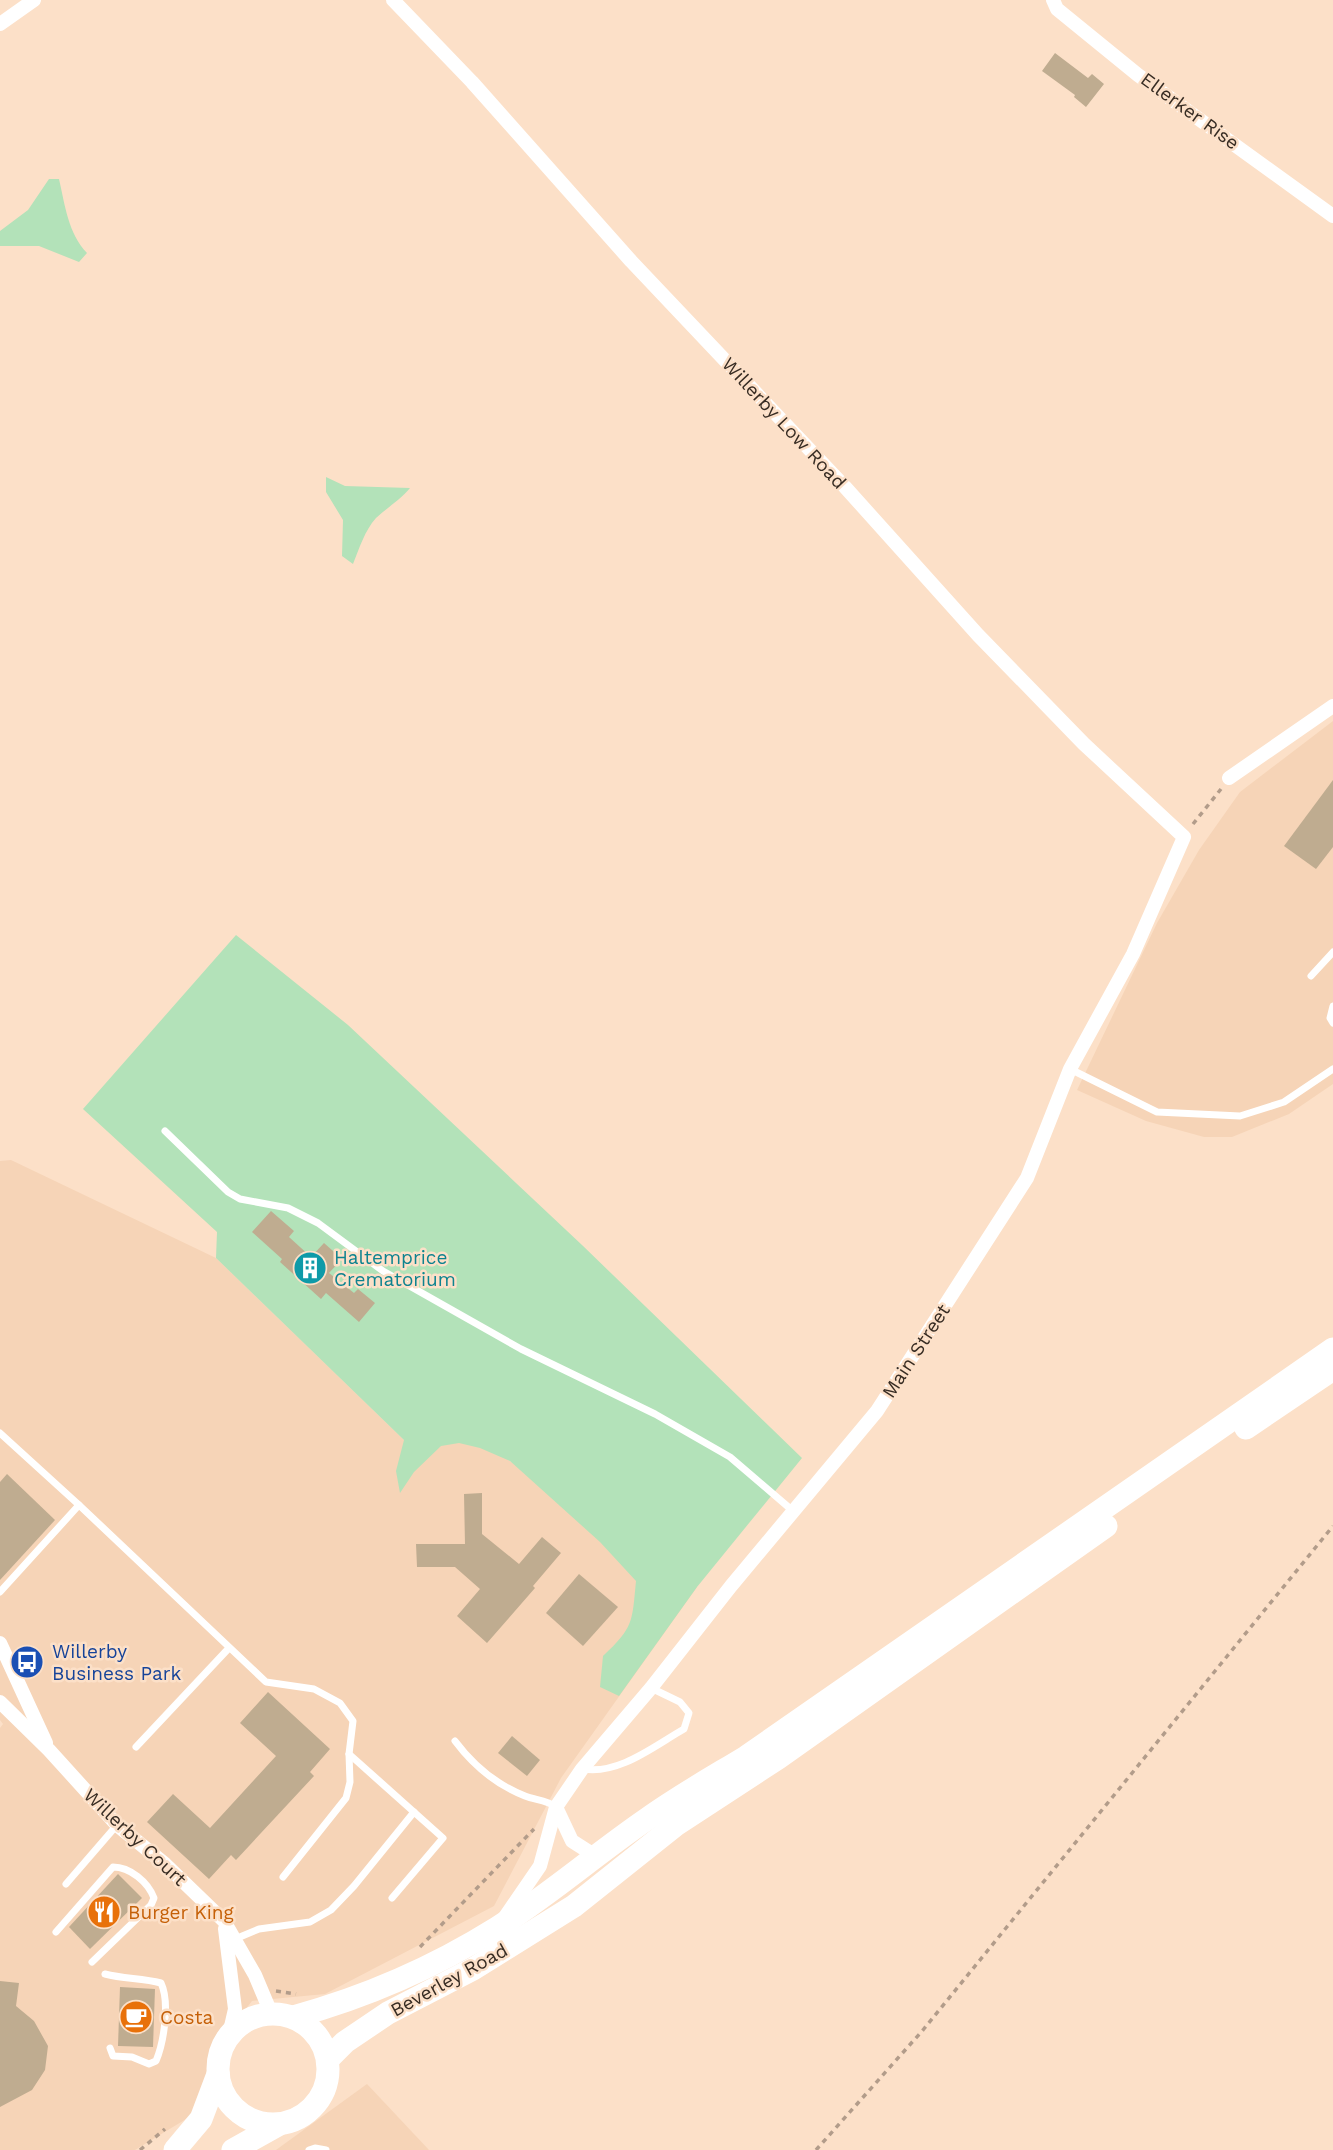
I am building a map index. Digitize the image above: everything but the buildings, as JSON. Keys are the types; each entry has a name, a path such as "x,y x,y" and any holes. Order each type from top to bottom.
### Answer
{"highway":[{"name":"Beverley Road","path":"282,2015 335,2006 375,1991 434,1965 498,1927 647,1818 746,1757 1333,1349"},
{"name":"Beverley Road","path":"328,2059 345,2042 388,2013 473,1969 574,1906 677,1824 800,1743 1333,1369"},
{"path":"175,2150 201,2119 218,2074 220,2053 229,2035 241,2024 255,2016 282,2015 310,2027 322,2041 328,2059 328,2078 323,2095 311,2110 295,2120 278,2124 253,2120 232,2105 222,2091 218,2074"},
{"path":"233,2150 278,2124"}],"street":[{"path":"0,24 34,0"},
{"name":"Willerby Low Road","path":"393,0 472,82 631,261 845,487 978,635 1084,744 1184,837"},
{"name":"Ellerker Rise","path":"1053,0 1057,9 1138,75 1333,216"},
{"path":"1229,778 1333,706"},
{"name":"Main Street","path":"498,1927 540,1866 556,1807 582,1769 877,1411 1027,1178 1070,1069 1133,954 1184,837"},
{"name":"Willerby Court","path":"0,1643 49,1751"},
{"name":"Willerby Court","path":"1,1704 49,1751 117,1825 165,1864 224,1921 260,1989 282,2015"},
{"path":"556,1807 572,1841 597,1857"},
{"path":"224,1921 234,2009 229,2035"}],"lane":[{"path":"1311,976 1333,951"},
{"path":"1333,1006 1330,1018 1333,1023"},
{"path":"1070,1069 1157,1112 1240,1116 1284,1102 1333,1069"},
{"path":"165,1131 234,1196 288,1208 318,1223 395,1278 521,1349 655,1414 730,1457 794,1512"},
{"path":"0,1433 266,1682 314,1689 340,1703 352,1721 350,1782 346,1798 282,1877"},
{"path":"0,1592 79,1505"},
{"path":"136,1747 229,1647"},
{"path":"582,1769 597,1772 634,1759 684,1729 688,1713 680,1702 650,1688"},
{"path":"455,1741 464,1754 491,1777 526,1796 556,1807"},
{"path":"349,1754 443,1838 392,1898"},
{"path":"235,1939 259,1929 310,1922 331,1910 414,1812"},
{"path":"66,1884 117,1825"},
{"path":"56,1932 113,1867 129,1869 152,1891 154,1898 151,1905 92,1962"},
{"path":"105,1974 122,1979 147,1979 161,1983 166,1992 163,2045 156,2061 149,2064 132,2057 113,2056 110,2048"},
{"path":"309,2150 326,2150"}],"path":[{"path":"1184,837 1229,778"},
{"path":"816,2150 923,2030 1333,1526"},
{"path":"412,1956 556,1807"},
{"path":"260,1989 304,1994"}],"shaded area":[{"path":"1333,721 1333,1084 1289,1114 1232,1137 1204,1137 1146,1121 1077,1090 1157,923 1199,850 1240,792"},
{"path":"11,1160 216,1258 404,1440 434,1410 697,1587 561,1778 494,1906 325,1994 252,2001 214,2049 196,2113 135,2150 0,2150 0,1728 3,1724 0,1720 0,1161"},
{"path":"367,2084 429,2150 276,2150"}],"green space":[{"path":"49,179 59,179 71,228 87,253 79,262 39,246 0,246 0,231 28,210"},
{"path":"326,477 345,486 410,488 372,523 353,564 342,556 343,520 326,492"},
{"path":"236,935 348,1025 582,1245 802,1458 697,1587 619,1696 600,1687 603,1656 621,1638 630,1623 636,1581 600,1542 510,1461 480,1448 459,1443 441,1446 414,1472 400,1493 396,1471 404,1440 216,1258 217,1232 83,1109"}],"place":[{"name":"Haltemprice Crematorium","path":"310,1268"},
{"name":"Willerby Business Park","path":"27,1662"},
{"name":"Burger King","path":"104,1912"},
{"name":"Costa","path":"136,2017"}]}
